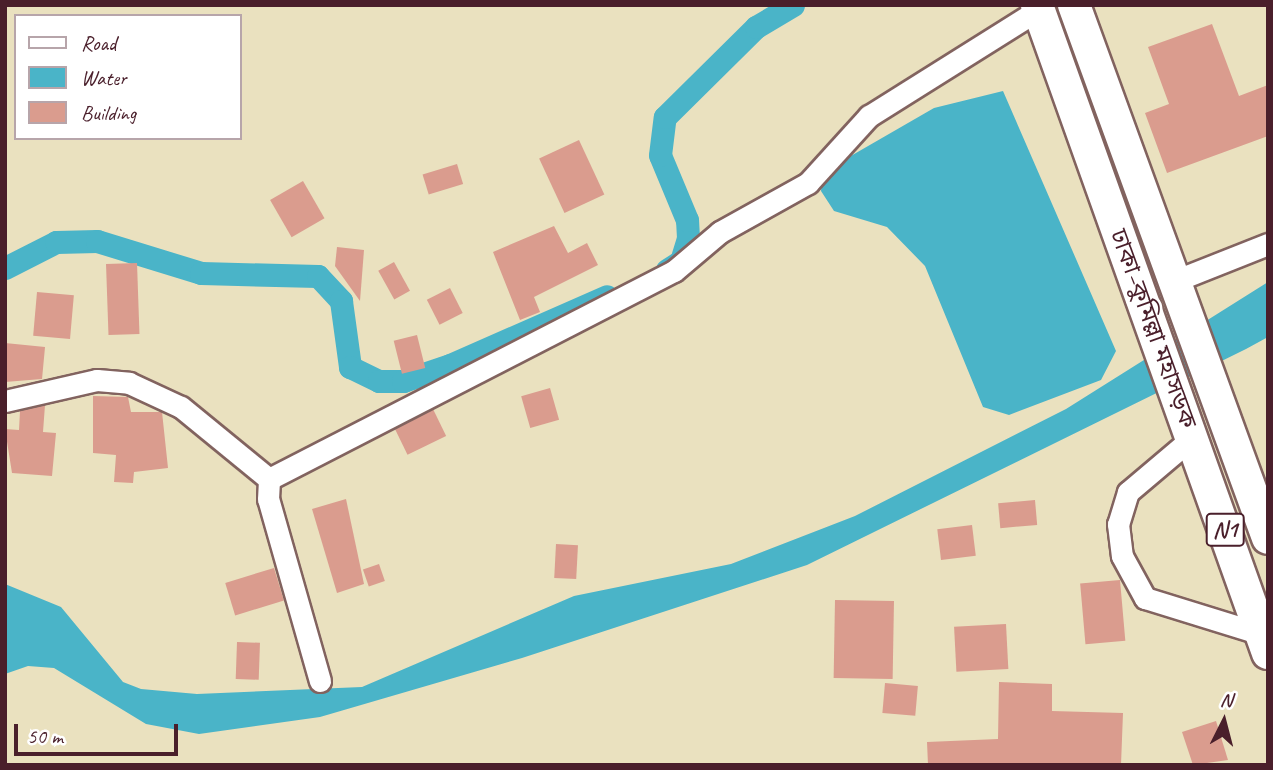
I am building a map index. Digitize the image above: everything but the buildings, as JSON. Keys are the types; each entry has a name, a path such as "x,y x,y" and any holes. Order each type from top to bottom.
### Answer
{"highway":[{"name":"ঢাকা–কুমিল্লা মহাসড়ক","path":"1074,5 1153,212 1268,538"},
{"name":"ঢাকা–কুমিল্লা মহাসড়ক","path":"1038,7 1264,643"}],"street":[{"path":"269,479 674,271 720,232 808,183 869,117 1038,7"},
{"path":"1182,294 1268,244"},
{"path":"5,401 97,380 129,383 181,407 269,479"},
{"path":"1192,438 1128,492 1118,524 1122,556 1145,598 1264,643"},
{"path":"269,479 268,499 320,681"}],"water":[{"path":"1003,91 1116,351 1101,380 1009,415 983,407 925,266 887,227 834,211 821,191 823,172 934,108"},
{"path":"1268,282 1268,337 1246,349 807,565 522,658 320,717 199,734 146,724 54,668 28,666 5,674 5,584 61,607 123,682 141,689 197,694 362,687 574,596 731,564 855,516 1066,409"}],"waterway":[{"path":"667,270 681,261 688,238 687,220 660,155 665,117 756,27 793,5"},
{"path":"5,268 56,242 97,241 201,273 318,276 341,301 350,367 379,381 403,381 450,365 607,296"}]}
